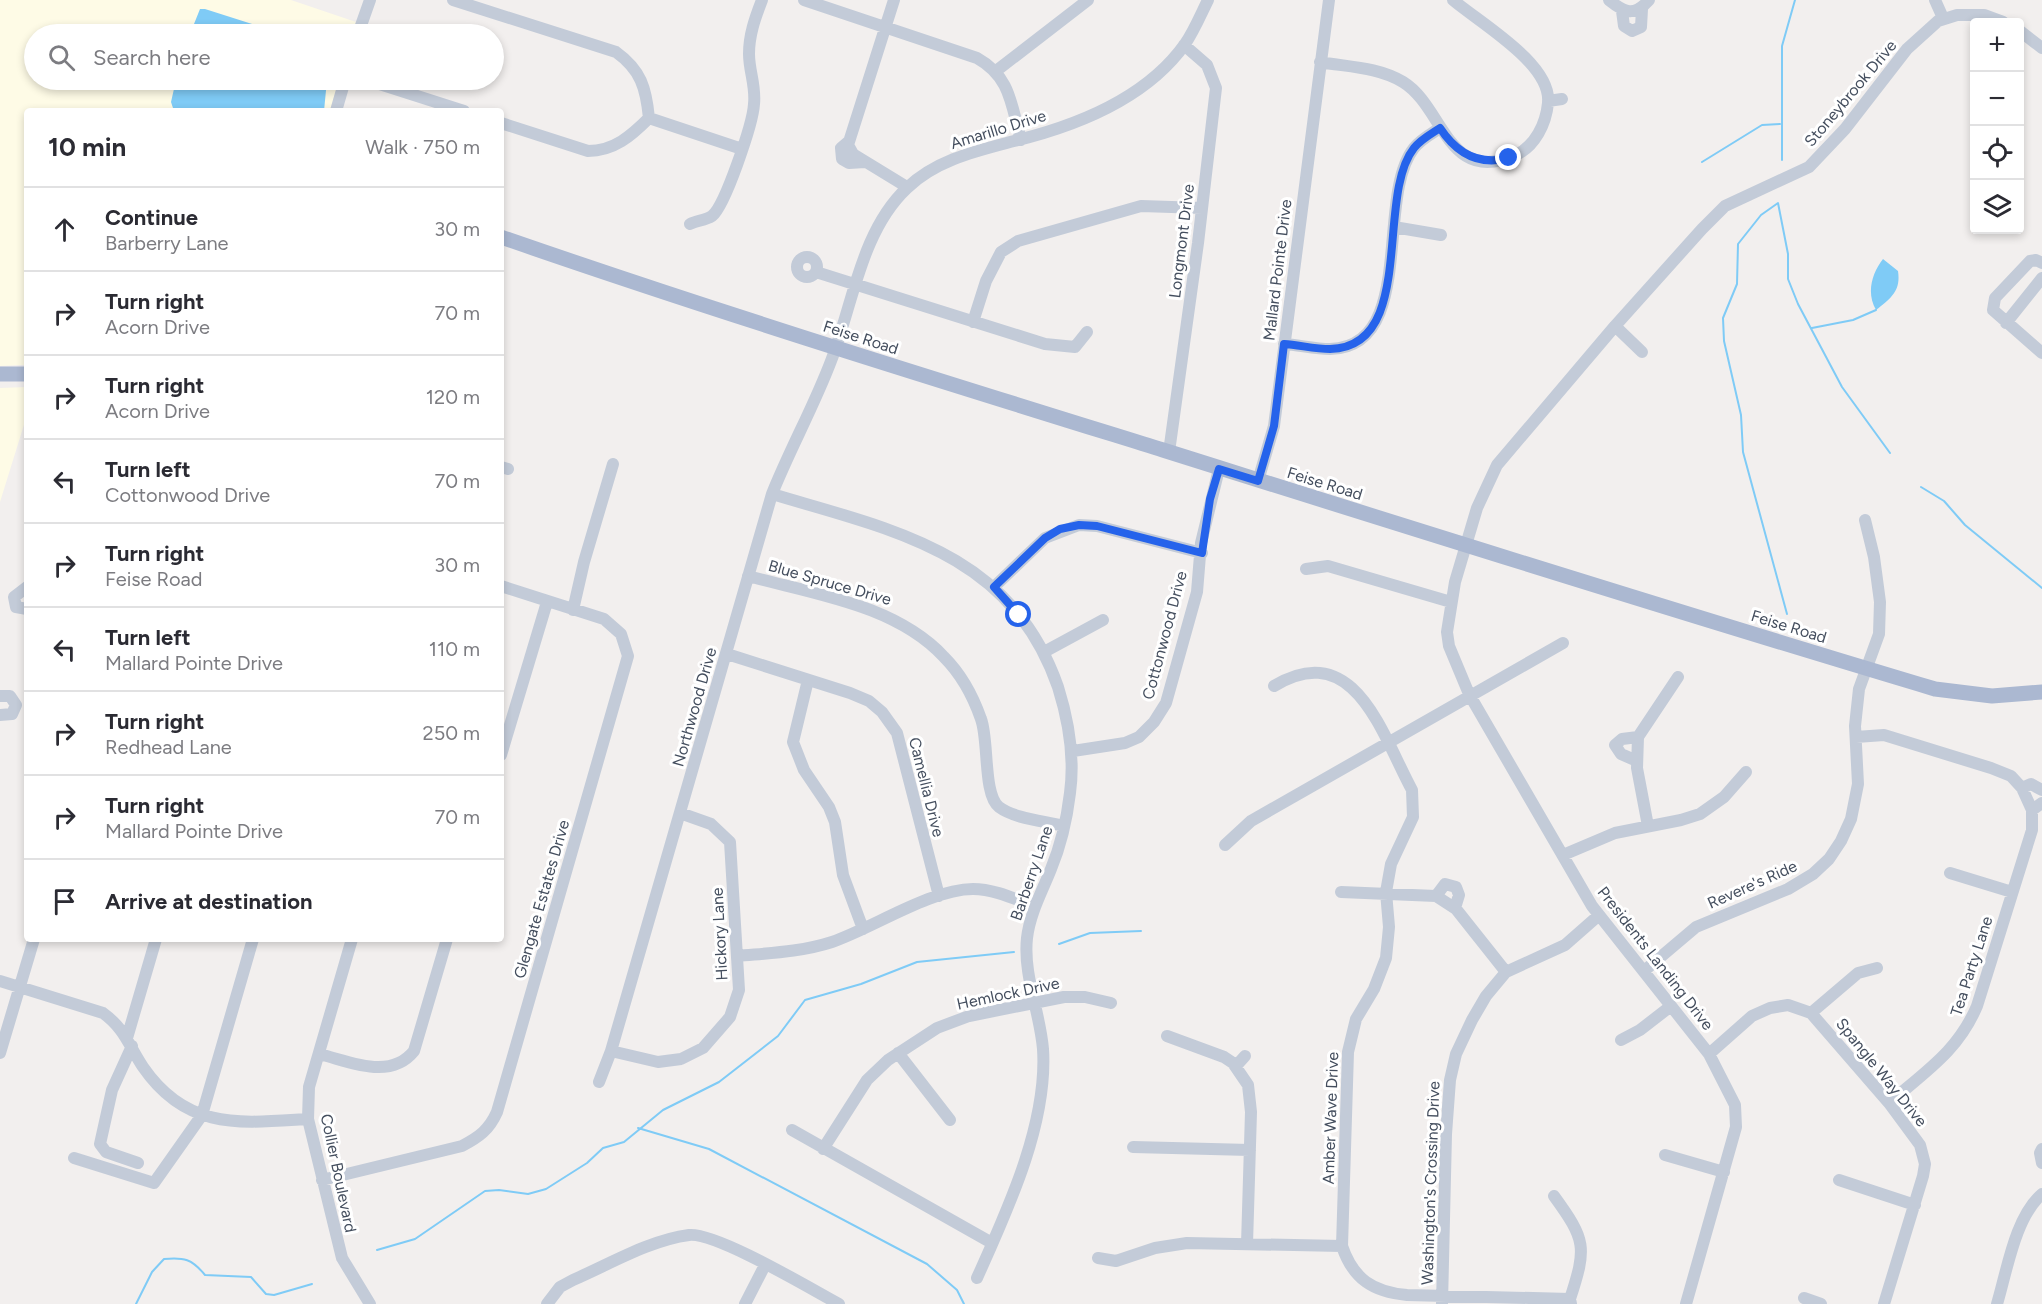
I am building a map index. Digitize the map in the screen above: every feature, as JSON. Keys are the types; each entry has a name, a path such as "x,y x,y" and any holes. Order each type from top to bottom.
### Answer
{"main road":[{"name":"Feise Road","path":"504,238 651,289 836,348 1866,669 1935,689 1963,694 1992,696 2042,692"},
{"path":"0,374 24,374"}],"street":[{"path":"362,24 370,0"},
{"path":"453,0 616,52 632,64 639,75 647,100 649,118"},
{"path":"690,224 712,216 724,199 741,149 754,108 755,87 750,64 750,43 762,0"},
{"path":"804,0 977,58 996,71 1009,95 1021,140"},
{"path":"894,0 848,142 849,150 908,187"},
{"path":"996,71 1088,0"},
{"name":"Amarillo Drive","path":"836,348 881,218 908,187 932,169 968,154 1021,140 1090,117 1132,93 1158,72 1184,45 1208,0"},
{"name":"Mallard Pointe Drive","path":"1258,481 1274,426 1329,0"},
{"path":"1320,62 1386,73 1418,93 1450,144 1467,156 1483,161 1498,161 1520,153 1531,144 1545,120 1548,101 1541,75 1521,53 1453,0"},
{"path":"1610,0 1622,11 1632,13 1645,4"},
{"path":"1935,0 1943,18 1984,15 1992,18"},
{"path":"1622,11 1623,26 1632,32 1639,29 1642,23 1645,4"},
{"name":"Stoneybrook Drive","path":"1466,546 1477,508 1497,465 1614,326 1725,206 1809,167 1845,129 1907,49 1943,18"},
{"path":"2024,35 2042,48"},
{"name":"Longmont Drive","path":"1169,452 1216,87 1207,65 1184,45"},
{"path":"337,108 342,90"},
{"path":"398,90 455,108"},
{"path":"1548,101 1562,99"},
{"path":"504,124 588,151 596,151 608,150 634,133 649,118"},
{"path":"649,118 741,149"},
{"path":"1284,344 1332,349 1363,338 1381,315 1402,172 1413,149 1440,128"},
{"path":"973,322 986,282 1001,252 1018,241 1141,206 1202,208"},
{"path":"1394,227 1441,235"},
{"path":"2042,263 2036,260 2030,261 1995,298 1993,310 2042,352"},
{"path":"816,272 1045,344 1069,347 1080,343 1087,332"},
{"path":"2006,323 2042,278"},
{"path":"1614,326 1642,352"},
{"name":"Northwood Drive","path":"599,1082 611,1051 772,494 836,348"},
{"path":"573,610 584,562 613,464"},
{"name":"Cottonwood Drive","path":"1073,752 1125,743 1138,737 1154,722 1166,703 1197,592 1210,499 1219,469"},
{"name":"Barberry Lane","path":"772,494 907,535 969,568 994,587 1019,615 1044,652 1062,701 1073,752 1070,793 1064,826 1052,868 1034,906 1027,954 1042,1047 1044,1078 1016,1186 977,1278"},
{"name":"Revere's Ride","path":"1644,970 1696,927 1788,889 1813,874 1829,859 1851,819 1858,784 1856,737 1859,689 1879,634 1880,602 1874,557 1865,520"},
{"path":"994,587 1045,538 1060,529 1079,525 1097,526 1202,553"},
{"name":"Presidents Landing Drive","path":"1466,546 1451,603 1449,646 1469,694 1598,916 1710,1054 1735,1105 1736,1127 1725,1172 1686,1304"},
{"path":"1306,569 1329,566 1451,603"},
{"name":"Blue Spruce Drive","path":"748,576 893,618 919,635 943,655 960,675 981,719 987,741 992,799 999,807 1011,813 1064,826"},
{"name":"Glengate Estates Drive","path":"322,1180 462,1146 478,1138 491,1126 628,656 625,640 618,630 604,619 504,587"},
{"path":"24,589 14,597 16,606 24,608"},
{"path":"504,745 548,602"},
{"path":"1044,652 1103,620"},
{"path":"1226,845 1251,821 1469,694 1563,643"},
{"name":"Camellia Drive","path":"727,654 869,701 882,712 897,733 939,896"},
{"name":"Amber Wave Drive","path":"1274,686 1301,672 1326,672 1343,679 1357,690 1412,790 1414,800 1413,817 1391,864 1386,892 1389,927 1386,958 1374,989 1356,1019 1348,1052 1342,1246 1346,1259 1357,1276 1373,1288 1394,1294 1442,1300 1571,1301"},
{"path":"1648,826 1637,761 1638,737 1678,677"},
{"path":"807,680 793,742 804,770 829,807 835,822 843,875 863,929"},
{"path":"0,696 10,696 16,705 12,714 1,719"},
{"path":"1856,737 1884,735 1981,764 2012,777 2022,788 2031,784 2042,790"},
{"path":"1637,761 1621,754 1615,745 1622,739 1638,737"},
{"path":"1563,855 1599,838 1700,814 1724,797 1746,772"},
{"name":"Tea Party Lane","path":"1889,1103 1956,1045 1967,1029 1977,1006 2037,807 2022,788"},
{"name":"Hickory Lane","path":"611,1051 658,1062 681,1059 703,1048 730,1017 739,990 730,842 711,824 680,813"},
{"path":"1950,873 2012,892"},
{"path":"1436,896 1445,884 1456,887 1459,895 1455,909"},
{"path":"737,956 799,950 831,942 939,896 971,889 986,891 1034,906"},
{"path":"1341,892 1386,892 1436,896 1455,909 1506,972"},
{"name":"Washington's Crossing Drive","path":"1442,1300 1446,1134 1452,1067 1472,1020 1486,996 1506,972 1565,945 1598,916"},
{"path":"0,1053 33,942"},
{"path":"138,1163 106,1152 100,1144 112,1090 129,1042 155,942"},
{"path":"74,1158 154,1183 202,1115 252,942"},
{"name":"Collier Boulevard","path":"351,942 309,1087 308,1119 342,1258 370,1304"},
{"path":"319,1054 379,1068 390,1067 409,1057 414,1051 446,942"},
{"path":"1710,1054 1752,1016 1770,1008 1788,1005 1811,1013 1858,973 1877,968"},
{"path":"0,981 103,1013 117,1023 146,1071 169,1096 202,1115 247,1124 308,1119"},
{"name":"Hemlock Drive","path":"823,1149 867,1080 898,1053 937,1028 969,1016 1064,997 1085,997 1111,1003"},
{"path":"1621,1040 1640,1030 1671,1006"},
{"name":"Spangle Way Drive","path":"1811,1013 1889,1103 1920,1145 1924,1155 1923,1176 1884,1304"},
{"path":"1167,1036 1217,1054 1236,1066 1248,1089 1250,1150 1247,1244"},
{"path":"898,1053 950,1120"},
{"path":"1236,1066 1245,1056"},
{"path":"792,1130 992,1243"},
{"path":"1133,1147 1250,1150"},
{"path":"2042,1149 2040,1153 2042,1163"},
{"path":"1665,1155 1725,1172"},
{"path":"1839,1180 1915,1205"},
{"path":"1997,1304 2022,1221 2033,1202 2042,1194"},
{"path":"1554,1196 1575,1224 1582,1242 1581,1267 1571,1301"},
{"path":"548,1304 560,1287 573,1280 664,1241 692,1235 719,1240 839,1304"},
{"path":"1098,1258 1116,1261 1155,1248 1187,1243 1342,1246"},
{"path":"745,1304 765,1265"},
{"path":"1804,1299 1821,1304"}],"shaded area":[{"path":"0,0 291,0 356,22 356,24 24,24 24,90 336,90 331,108 24,108 24,365 0,366"},
{"path":"24,387 24,425 0,502 0,388"}],"water":[{"path":"200,9 205,9 252,24 194,24"},
{"path":"174,90 326,90 324,108 173,108 171,102"},
{"path":"1883,259 1898,271 1899,278 1894,294 1876,310 1871,290 1876,270"}],"waterway":[{"path":"1782,160 1782,46 1795,0"},
{"path":"1702,162 1762,125 1780,124"},
{"path":"1787,614 1743,452 1741,415 1724,341 1723,318 1737,284 1738,244 1761,215 1778,203 1788,254 1788,279 1798,304 1842,387 1890,453"},
{"path":"1812,328 1853,320 1876,310"},
{"path":"1921,487 1944,501 1965,525 2042,588"},
{"path":"1059,944 1090,933 1141,931"},
{"path":"377,1250 415,1239 485,1191 499,1190 528,1194 546,1189 587,1163 603,1148 624,1142 663,1110 719,1082 778,1036 805,1000 861,984 917,962 1014,952"},
{"path":"638,1128 709,1149 927,1264 957,1290 964,1304"},
{"path":"136,1304 152,1272 164,1259 187,1260 196,1265 205,1275 251,1277 266,1294 274,1295 312,1284"}],"route":[{"path":"1019,615 994,587 1031,550 1060,529 1079,525 1097,526 1202,553 1210,499 1219,469 1258,481 1274,426 1284,344 1332,349 1349,345 1363,338 1381,315 1386,293 1398,189 1402,172 1413,149 1440,128 1450,144 1467,156 1483,161 1509,158"}]}
